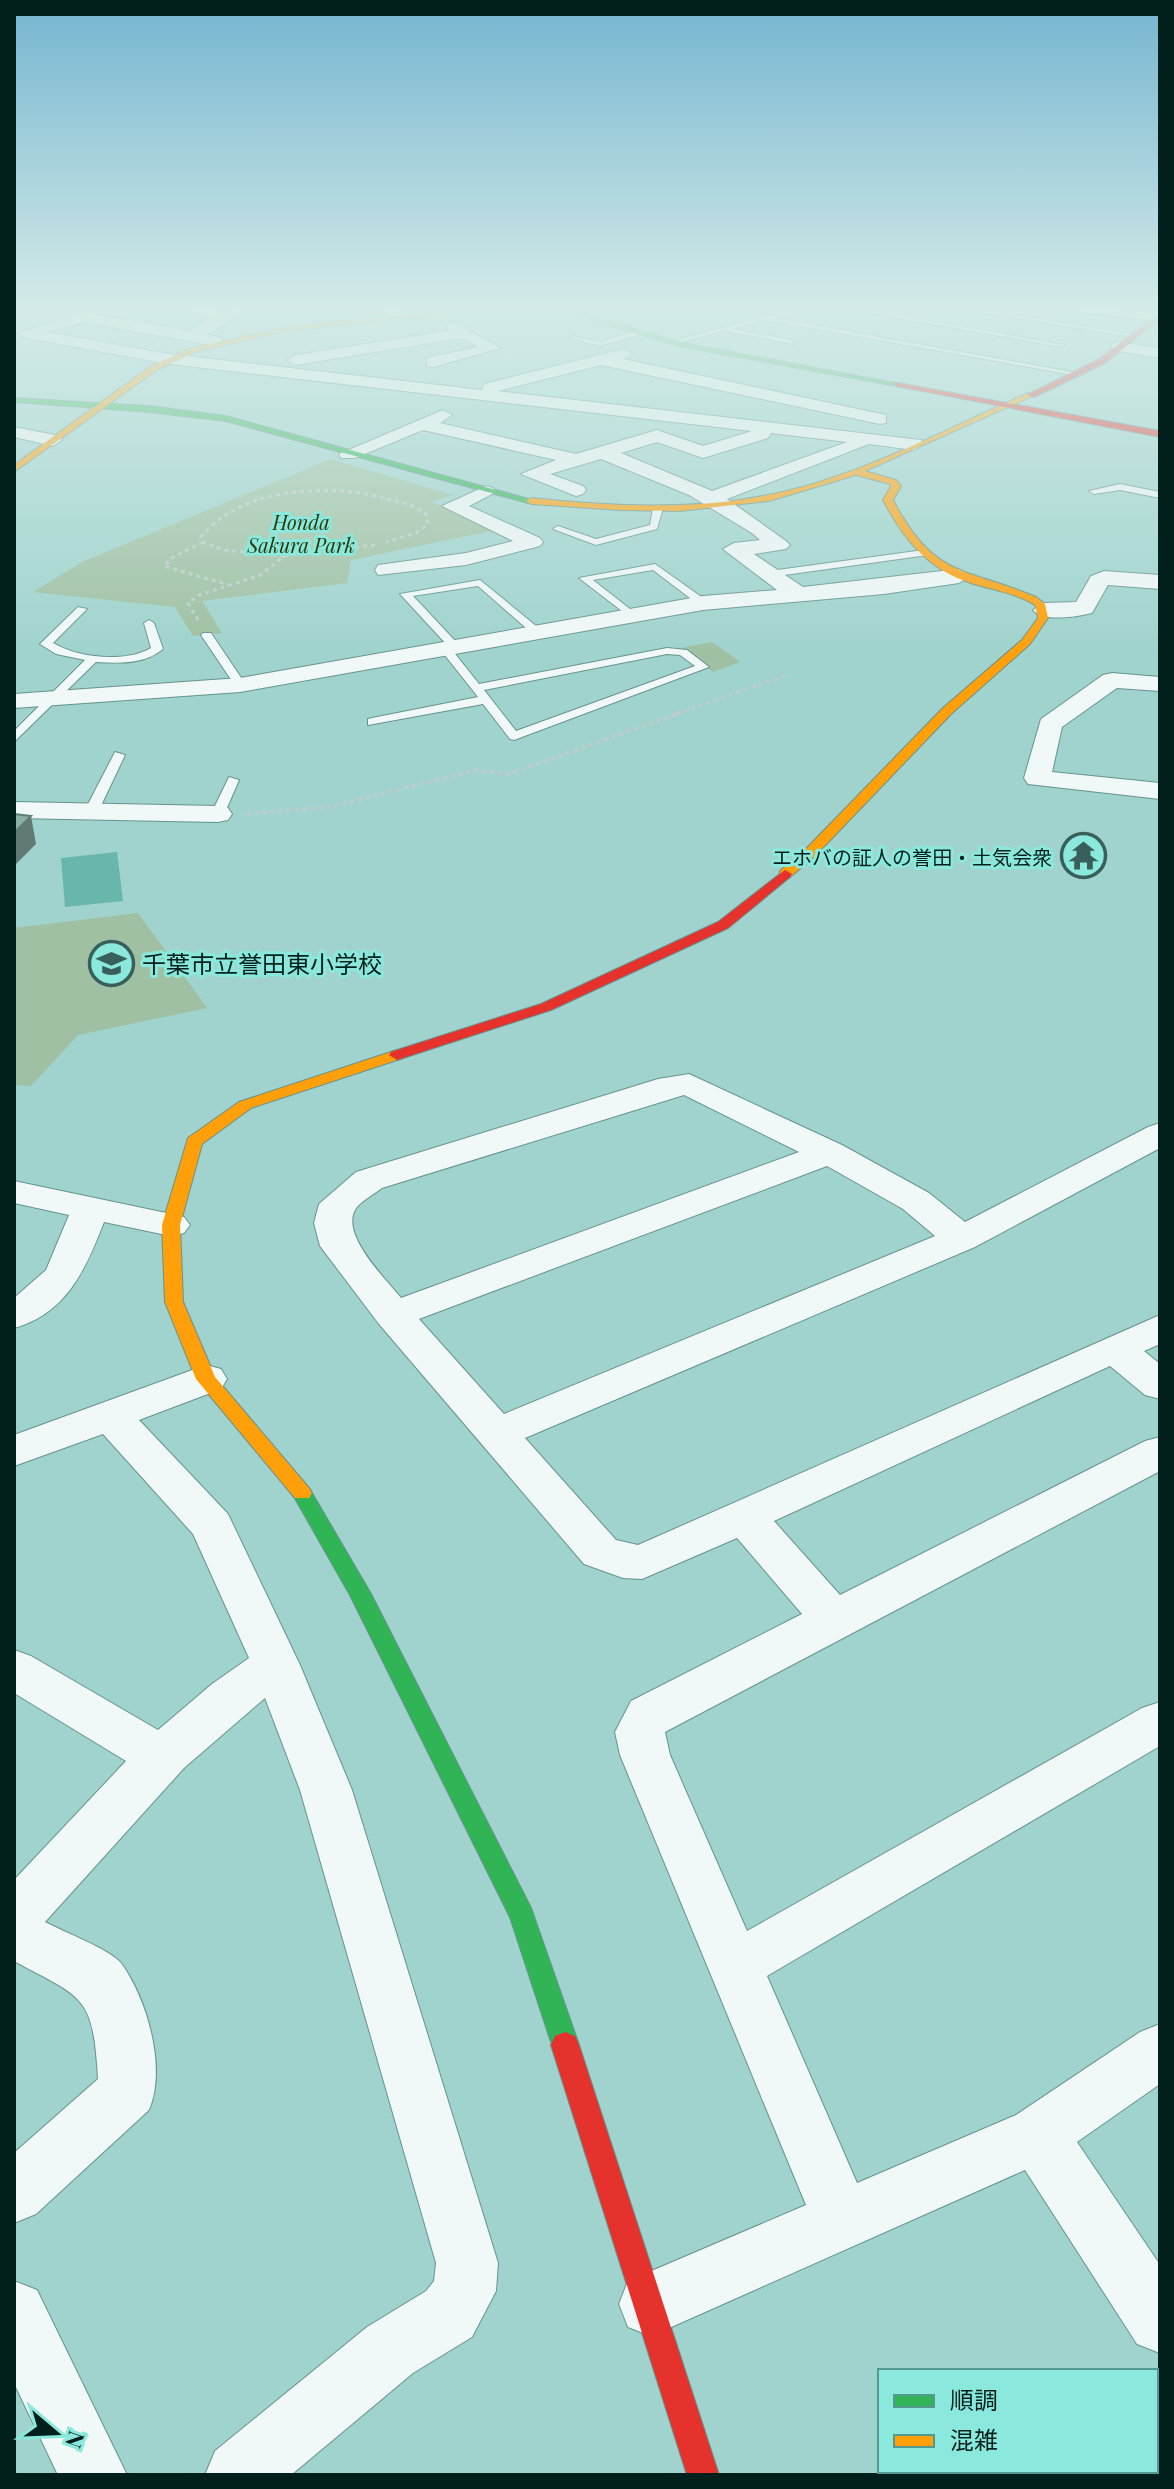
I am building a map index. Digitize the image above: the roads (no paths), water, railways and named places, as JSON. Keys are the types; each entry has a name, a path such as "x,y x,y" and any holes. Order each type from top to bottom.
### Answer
{"street":[{"path":"18,463 79,422"},
{"path":"239,422 486,492 571,506 658,508 797,491 854,471 966,422"},
{"path":"348,454 405,422"},
{"path":"439,422 574,460"},
{"path":"710,422 914,444"},
{"path":"897,422 943,432"},
{"path":"1094,422 1160,434"},
{"path":"576,490 531,474 657,436 703,452 776,430"},
{"path":"14,432 53,440"},
{"path":"719,501 867,440"},
{"path":"603,453 656,472 744,514 779,545 734,549 798,594"},
{"path":"854,471 893,482 896,486 888,500 894,514 924,553 959,576 1028,596 1044,610 1084,608 1099,581 1104,578 1160,582"},
{"path":"386,570 466,559 533,542 452,506 486,492"},
{"path":"14,701 240,685 703,603 959,576"},
{"path":"703,2475 651,2304 522,1916 360,1594 298,1486 206,1379 174,1302 171,1225 194,1142 245,1105 546,1007 723,925 809,854 947,711 1026,642 1039,628 1044,610"},
{"path":"1160,684 1112,680 1050,724 1037,778 1160,791"},
{"path":"14,810 218,814"},
{"path":"962,1239 916,1201 829,1153 689,1084 670,1086 369,1180 338,1204 333,1223 339,1246 393,1315 600,1552 623,1561 642,1562 746,1518 1160,1328"},
{"path":"498,1433 962,1239 1159,1135"},
{"path":"393,1315 829,1153"},
{"path":"14,1192 171,1225"},
{"path":"14,1315 49,1295 63,1276 91,1207"},
{"path":"1116,1350 1160,1385"},
{"path":"14,1451 206,1379"},
{"path":"111,1416 212,1526 276,1665 326,1790 467,2263 464,2291 449,2314 390,2350 239,2475"},
{"path":"842,2219 645,1755 640,1732 648,1715 1160,1452"},
{"path":"746,1518 834,1620"},
{"path":"14,1920 40,1887 161,1757 231,1693 276,1665"},
{"path":"14,1669 161,1757"},
{"path":"735,1966 1160,1722"},
{"path":"14,1933 100,1979 124,2032 128,2090 14,2193"},
{"path":"651,2304 1037,2135 1160,2051"},
{"path":"1037,2135 1160,2321"},
{"path":"14,2313 93,2475"}],"lane":[{"path":"1094,491 1120,487 1160,495"},
{"path":"558,529 596,542 654,527 658,508"},
{"path":"770,574 924,553"},
{"path":"631,615 584,578 655,567 703,603"},
{"path":"479,687 667,651 683,652 703,667 514,736 483,700 479,687 451,648 405,594 480,583 537,632"},
{"path":"82,609 46,644 60,652 93,658 132,659 157,649 149,623"},
{"path":"207,635 240,685"},
{"path":"14,738 93,658"},
{"path":"372,722 483,700"},
{"path":"91,812 119,755"},
{"path":"218,814 233,780"}],"place":[{"name":"エホバの証人の誉田・土気会衆","path":"1083,856"},
{"name":"千葉市立誉田東小学校","path":"111,963"}],"park label":[{"name":"Honda Sakura Park","path":"301,532"}]}
